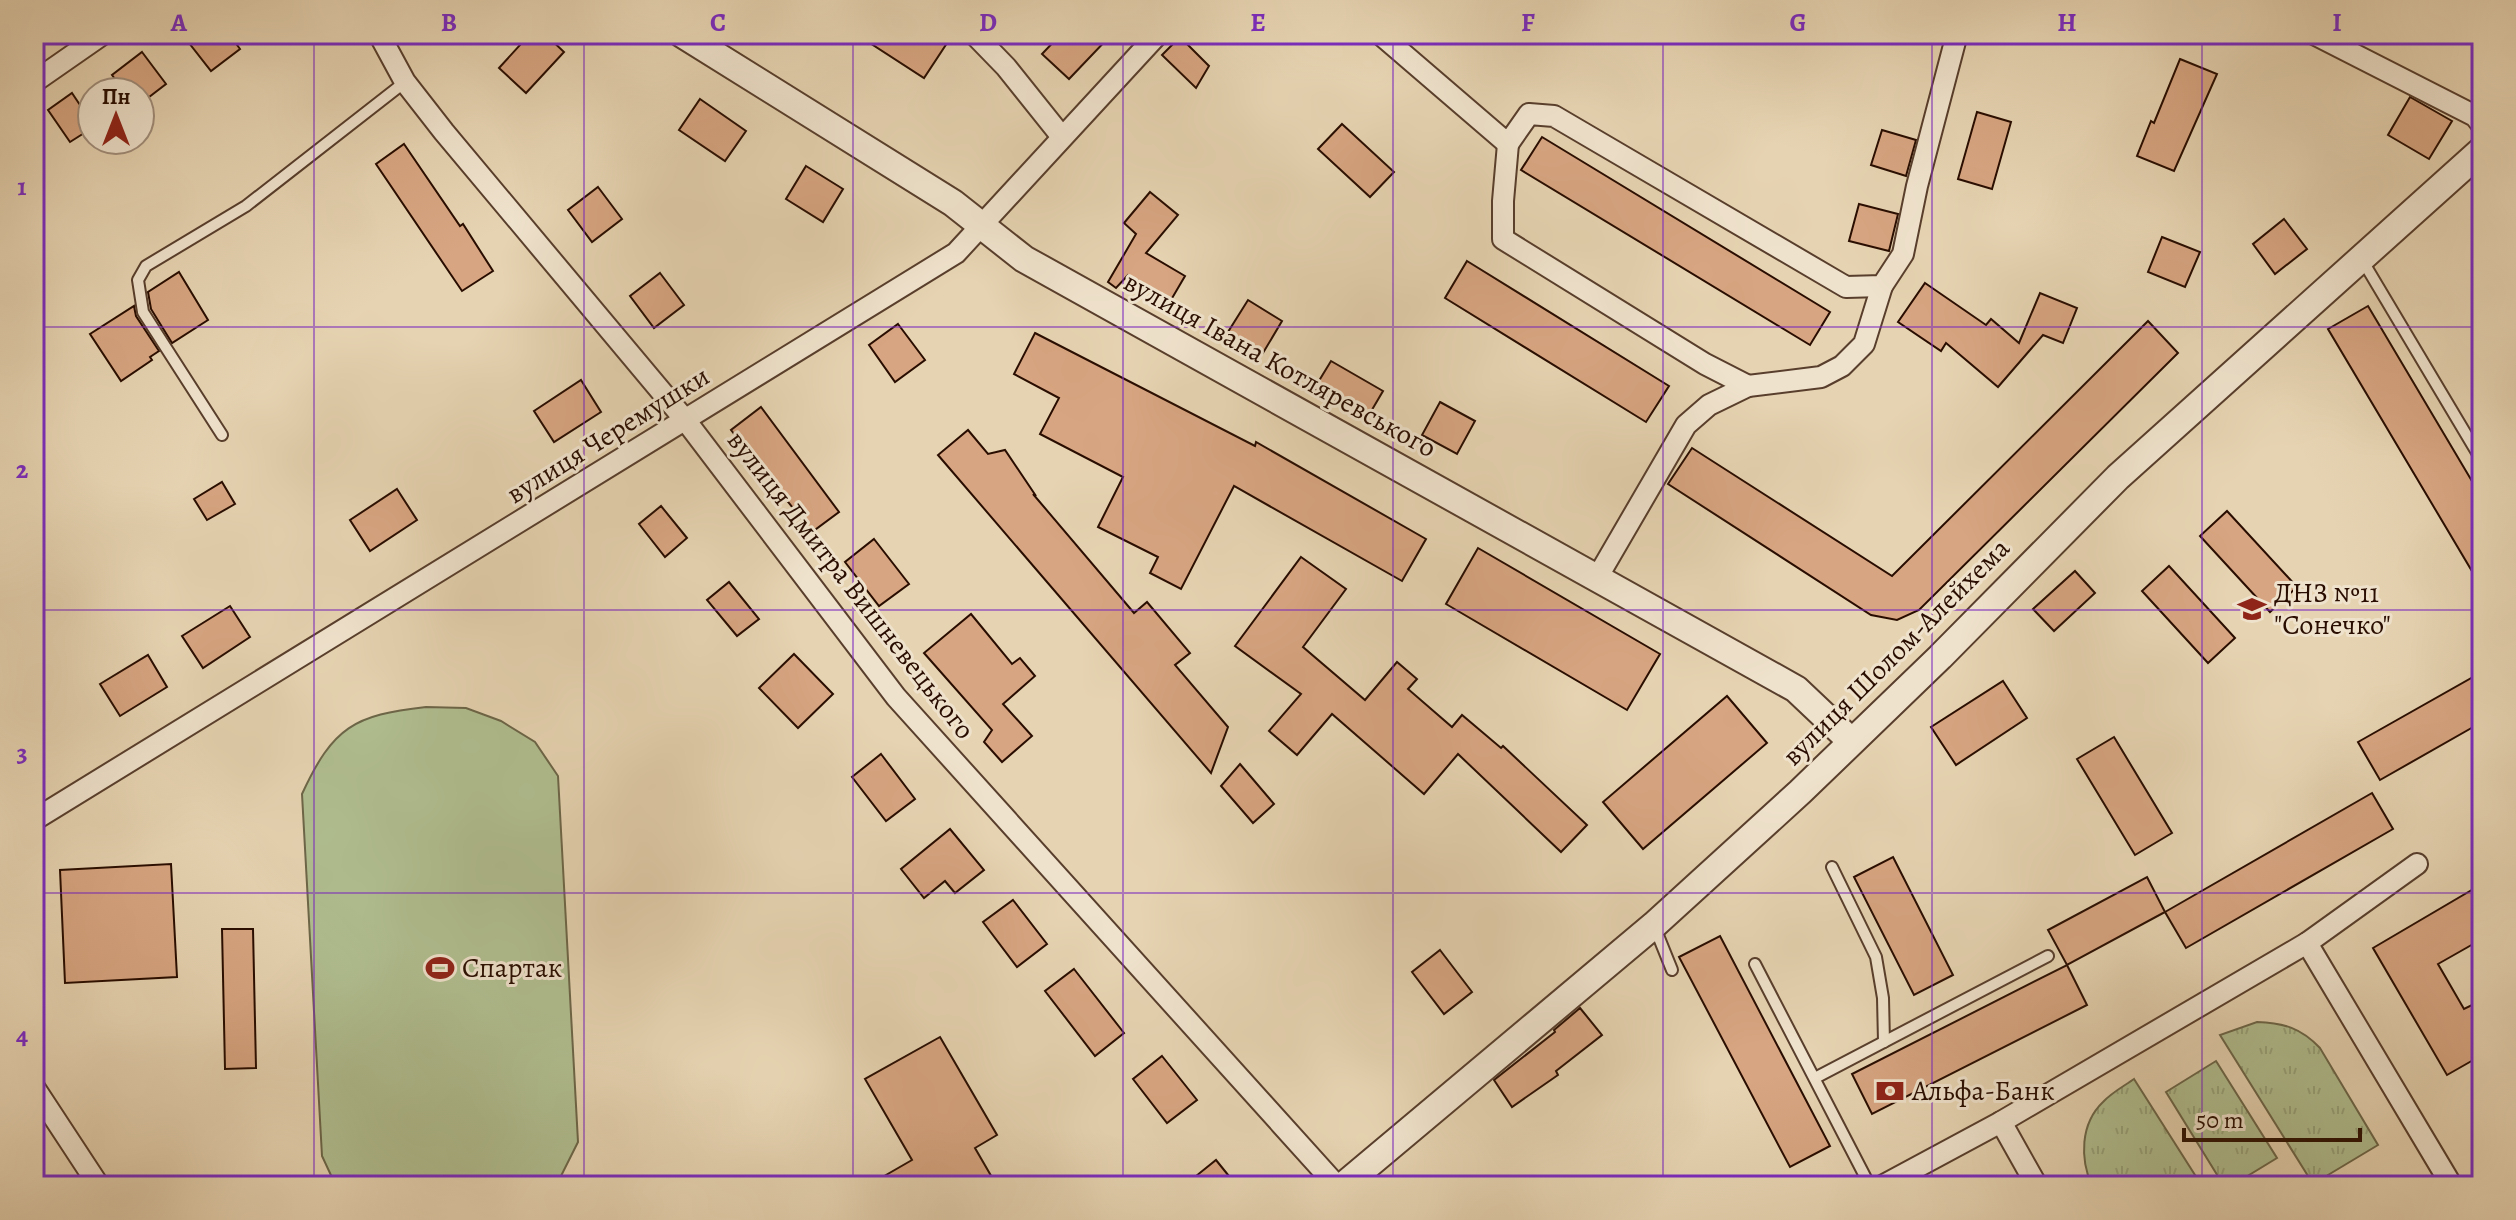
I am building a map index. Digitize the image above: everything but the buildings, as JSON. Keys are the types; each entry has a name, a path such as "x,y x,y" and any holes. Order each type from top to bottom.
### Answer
{"street":[{"path":"34,82 103,34"},
{"name":"вулиця Дмитра Вишневецького","path":"379,34 405,82 686,421 896,697 1340,1186"},
{"name":"вулиця Івана Котляревського","path":"682,34 953,203 1024,259 1796,689 1851,741"},
{"path":"974,34 1006,67 1062,137"},
{"name":"вулиця Черемушки","path":"34,820 956,253 1158,34"},
{"path":"1380,34 1508,144"},
{"path":"1597,578 1686,425 1709,405 1748,386 1821,377 1842,366 1864,344 1882,286 1903,254 1917,186 1957,34"},
{"path":"2314,34 2475,116 2482,125"},
{"path":"1748,386 1705,364 1503,239 1508,144 1529,114 1554,116 1846,287 1882,286"},
{"name":"вулиця Шолом-Алейхема","path":"1340,1186 1654,925 1800,792 1940,657 2118,477 2360,256 2482,150"},
{"path":"1882,1186 2001,1122 2307,943 2417,864"},
{"path":"2307,943 2452,1186"},
{"path":"34,1087 99,1186"},
{"path":"2001,1122 2037,1186"}],"lane":[{"path":"222,435 143,312 138,280 146,266 246,206 405,82"},
{"path":"2360,256 2482,461"},
{"path":"1832,867 1876,957 1883,998 1884,1042"},
{"path":"1654,925 1672,970"},
{"path":"1815,1078 2048,956"},
{"path":"1755,964 1870,1186"}],"green space":[{"name":"Спартак","path":"426,707 466,708 501,721 535,742 558,776 578,1142 556,1186 336,1186 322,1156 302,794 324,753 349,728 381,715"},
{"path":"2257,1022 2292,1028 2320,1048 2378,1145 2313,1184 2220,1035"},
{"path":"2216,1061 2277,1158 2231,1186 2224,1186 2166,1092"},
{"path":"2134,1079 2202,1186 2092,1186 2085,1165 2086,1131 2095,1111 2106,1099"}],"place":[{"name":"ДНЗ №11 \"Сонечко\"","path":"2252,609"},
{"name":"Спартак","path":"440,968"},
{"name":"Альфа-Банк","path":"1890,1091"}]}
